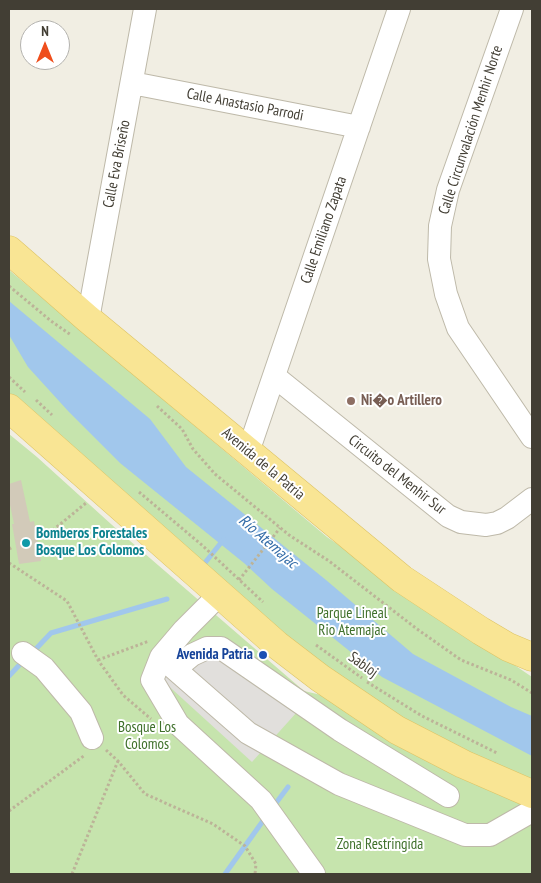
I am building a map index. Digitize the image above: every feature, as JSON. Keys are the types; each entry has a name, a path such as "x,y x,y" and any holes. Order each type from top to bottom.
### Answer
{"main road":[{"name":"Avenida de la Patria","path":"9,250 80,328 248,452 402,579 437,604 520,652 532,668"},
{"path":"9,408 101,489 230,587 277,645 320,678 398,730 463,764 532,794"}],"street":[{"name":"Calle Eva Briseño","path":"80,328 132,83 145,9"},
{"name":"Calle Emiliano Zapata","path":"248,452 399,9"},
{"name":"Calle Circunvalación Menhir Norte","path":"512,9 448,190 440,226 439,259 446,294 458,328 532,437"},
{"name":"Calle Anastasio Parrodi","path":"132,83 359,127"},
{"name":"Circuito del Menhir Sur","path":"274,376 448,516 461,522 486,525 497,523 529,506"},
{"path":"230,587 184,630 168,663 152,680 178,724 261,800 314,874"},
{"path":"168,663 207,648 221,648 340,730 448,796"},
{"path":"24,653 44,668 81,712 96,742"},
{"path":"168,663 248,733 339,784 465,835 490,835 532,811"}],"path":[{"path":"9,286 80,328"},
{"path":"150,401 182,430 193,449 214,474 280,528 329,561 417,629 461,660 511,680 532,693"},
{"path":"39,536 53,530 101,489"},
{"path":"230,587 280,528"},
{"path":"203,546 221,562 230,587 267,605"},
{"path":"9,549 13,547"},
{"path":"9,563 67,601 98,660 129,647 184,630"},
{"name":"Sabloj","path":"310,641 365,680 422,716 500,755"},
{"path":"9,811 96,742 118,761 145,794 213,824 245,846 256,864 255,874"},
{"path":"72,874 118,761"}],"green space":[{"name":"Parque Lineal Rio Atemajac","path":"9,270 327,537 532,677 532,787 407,727 317,667 9,399"},
{"name":"Bosque Los Colomos","path":"9,434 304,691 330,697 532,806 532,874 9,874"}],"shaded area":[{"path":"210,643 306,702 252,762 162,680"}],"water":[{"name":"Río Atemajac","path":"9,301 150,419 186,467 326,580 413,654 511,707 532,716 532,756 382,677 120,463 69,412 28,367 9,335"}],"building":[{"path":"21,480 30,522 34,521 41,561 19,564 9,500 9,484"}],"waterway":[{"path":"204,564 224,539"},
{"path":"32,653 51,633 167,599"},
{"path":"9,676 24,660"},
{"path":"273,807 288,787"},
{"path":"225,874 265,818"}],"place":[{"name":"Ni�o Artillero","path":"351,401"},
{"name":"Bomberos Forestales Bosque Los Colomos","path":"26,543"},
{"name":"Avenida Patria","path":"263,655"}],"park label":[{"name":"Zona Restringida","path":"380,845"}]}
